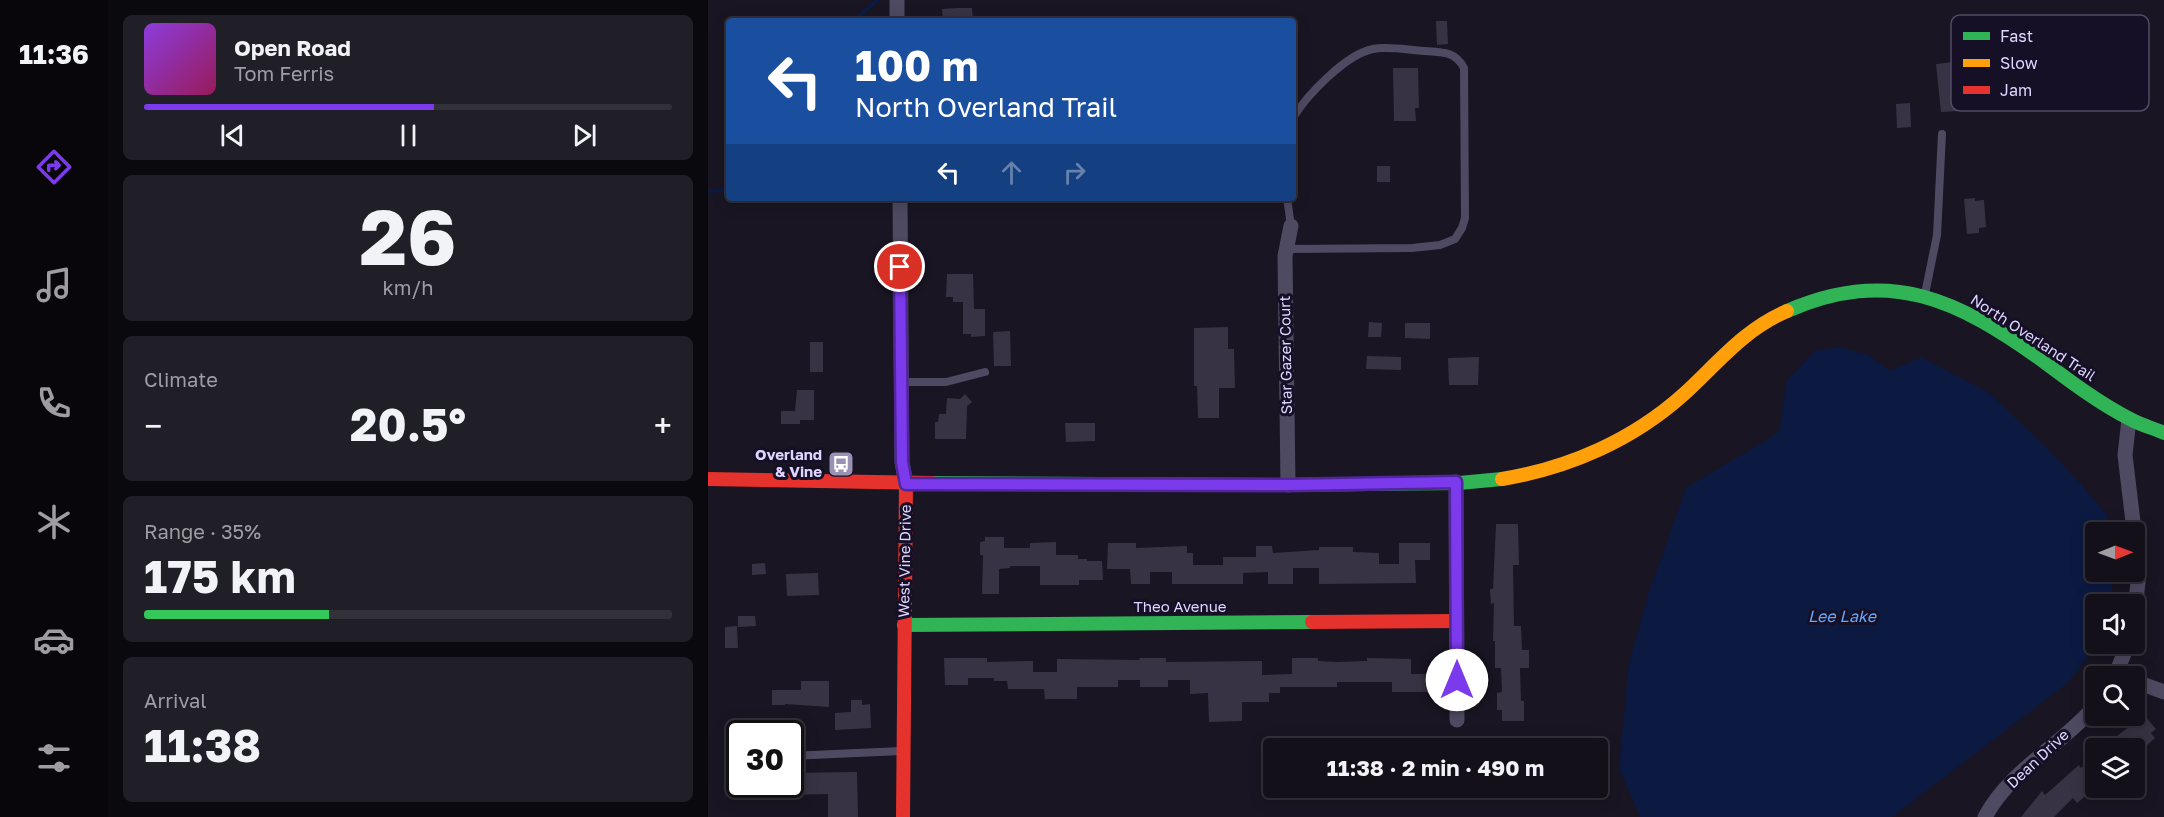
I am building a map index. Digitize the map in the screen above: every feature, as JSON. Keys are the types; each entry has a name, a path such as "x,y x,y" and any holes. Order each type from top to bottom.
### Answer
{"main road":[{"name":"North Overland Trail","path":"708,479 906,484 1288,485 1504,479 1539,471 1590,453 1637,429 1687,392 1727,350 1754,328 1779,313 1817,299 1861,290 1891,290 1924,296 1964,311 2129,419 2164,433"},
{"name":"West Vine Drive","path":"903,817 906,484"},
{"name":"Theo Avenue","path":"904,625 1456,621"}],"street":[{"path":"897,0 897,18"},
{"name":"West Vine Drive","path":"900,201 902,462 906,484"},
{"name":"Star Gazer Court","path":"1288,485 1285,256 1291,226"},
{"path":"2129,419 2126,455 2139,572 2137,594"},
{"path":"1456,482 1457,720"},
{"path":"2145,685 2164,693"},
{"name":"Dean Drive","path":"1985,817 1996,798 2013,780 2085,715"}],"lane":[{"path":"1287,249 1412,248 1440,245 1455,240 1465,218 1464,68 1457,58 1447,53 1394,49 1370,50 1347,62 1334,73 1301,105 1296,113"},
{"path":"1924,296 1937,235 1942,134"},
{"path":"1287,201 1291,226"},
{"path":"902,382 946,382 985,372"},
{"path":"804,755 903,751"}],"water":[{"name":"Lee Lake","path":"1838,347 1869,355 1890,371 1921,357 1988,392 2081,484 2106,514 2110,522 2085,522 2085,582 2112,582 2112,594 2085,594 2085,654 2090,654 2069,682 1892,817 1640,817 1619,768 1629,663 1648,595 1686,488 1779,432 1787,380 1815,351"}],"building":[{"path":"972,8 973,18 943,18 942,9"},
{"path":"1436,21 1447,21 1448,44 1437,45"},
{"path":"1951,62 1951,111 1958,111 1941,112 1936,64"},
{"path":"1393,68 1418,68 1419,108 1415,108 1416,121 1394,121"},
{"path":"1910,103 1911,127 1897,128 1896,104"},
{"path":"1377,166 1390,166 1390,182 1377,182"},
{"path":"1975,198 1975,201 1984,200 1986,227 1979,228 1979,233 1967,234 1964,199"},
{"path":"947,274 973,274 974,309 985,309 985,336 971,337 971,334 963,334 963,302 953,302 953,297 946,297"},
{"path":"1369,322 1382,323 1381,337 1368,337"},
{"path":"1405,323 1430,323 1430,339 1405,338"},
{"path":"1228,327 1228,349 1234,349 1235,388 1219,388 1219,418 1198,418 1197,386 1194,386 1194,328"},
{"path":"1010,331 1011,366 994,366 993,332"},
{"path":"810,342 823,342 823,372 810,372"},
{"path":"1367,356 1401,357 1401,370 1366,369"},
{"path":"1479,357 1478,385 1449,385 1448,358"},
{"path":"797,390 814,390 814,420 800,420 800,424 781,424 781,411 795,411"},
{"path":"965,394 972,402 967,406 966,439 935,439 935,422 938,422 939,414 946,414 947,398 960,399"},
{"path":"1065,423 1095,423 1095,441 1066,442"},
{"path":"1496,524 1518,524 1519,565 1513,565 1514,626 1521,626 1522,650 1529,650 1529,668 1520,668 1524,721 1502,721 1502,710 1497,710 1497,693 1502,692 1501,668 1495,668 1494,603 1491,604 1490,589 1493,589"},
{"path":"985,537 1004,537 1004,548 1030,548 1030,543 1056,542 1056,555 1078,555 1078,559 1102,561 1103,580 1079,580 1079,585 1040,585 1040,566 1010,566 1010,568 999,569 999,594 982,594 983,555 980,555 980,542 985,541"},
{"path":"1108,543 1136,543 1136,548 1187,546 1187,553 1193,553 1193,565 1223,565 1223,557 1256,557 1256,546 1272,546 1273,553 1319,550 1319,547 1353,547 1353,552 1379,553 1379,564 1399,564 1399,543 1430,543 1430,560 1415,560 1416,583 1319,584 1319,568 1293,568 1293,584 1268,584 1268,572 1243,573 1243,584 1172,584 1172,572 1150,572 1150,584 1131,584 1130,569 1107,569"},
{"path":"765,563 766,574 752,575 752,564"},
{"path":"818,573 819,595 787,596 786,574"},
{"path":"738,616 755,616 756,626 738,627"},
{"path":"737,626 738,648 725,648 725,627"},
{"path":"944,658 987,658 987,662 1033,661 1033,672 1057,672 1057,659 1166,658 1166,662 1262,661 1262,675 1292,674 1292,658 1318,658 1318,661 1337,662 1367,661 1367,658 1411,659 1411,674 1429,674 1429,692 1392,692 1392,682 1337,682 1337,687 1280,687 1280,693 1269,693 1269,702 1242,702 1242,721 1209,722 1208,693 1190,694 1190,680 1168,680 1168,687 1140,687 1140,680 1118,680 1118,687 1077,687 1077,699 1045,699 1044,689 1008,689 1007,681 994,681 994,678 968,678 968,685 945,685"},
{"path":"801,681 829,681 829,707 772,705 772,690 801,690"},
{"path":"851,700 862,700 862,705 870,704 871,728 835,730 835,713 851,712"},
{"path":"2145,716 2156,729 2151,733 2155,738 2145,747 2145,738 2115,738 2130,726 2145,726"},
{"path":"2079,765 2081,768 2085,765 2085,796 2077,803 2073,798 2054,817 2021,817 2042,791 2045,795"},
{"path":"857,772 858,817 828,817 828,794 804,795 804,773"}],"waterway":[{"path":"857,18 877,0"},
{"path":"708,191 726,190"}],"traffic: fast":[{"path":"1787,311 1824,298 1858,291 1891,291 1922,296 1982,321 2012,339 2107,406 2134,421 2164,433"},
{"path":"932,483 1281,485 1459,483 1502,479"},
{"path":"904,625 1312,622"}],"traffic: slow":[{"path":"1502,479 1552,468 1599,450 1622,438 1684,394 1744,337 1787,311"}],"traffic: jam":[{"path":"708,479 932,483"},
{"path":"903,817 906,484"},
{"path":"1312,622 1456,621"}],"place":[{"name":"Overland & Vine","path":"841,464"}],"route":[{"path":"900,267 902,462 906,484 1288,485 1456,482 1457,680"}]}
